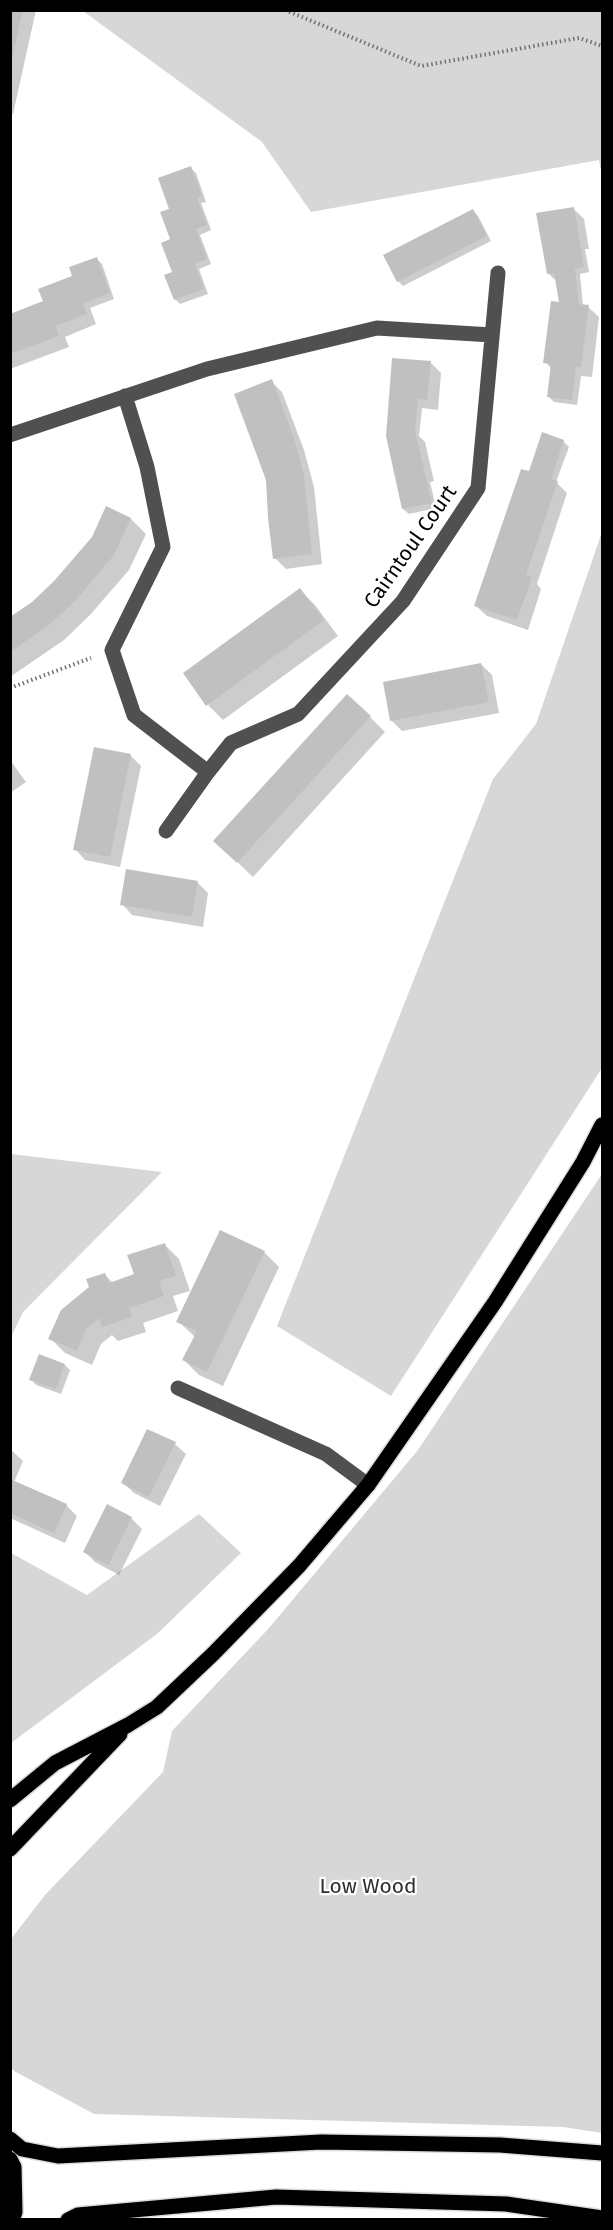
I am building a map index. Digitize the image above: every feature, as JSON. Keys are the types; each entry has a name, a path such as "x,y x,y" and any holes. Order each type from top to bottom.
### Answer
{"main road":[{"path":"10,1800 55,1762 128,1725 157,1707 213,1654 299,1566 368,1485 495,1302 583,1162 603,1125"},
{"path":"10,1849 128,1725"},
{"path":"10,2139 22,2149 58,2156 321,2142 500,2145 603,2153"},
{"path":"10,2159 14,2167 15,2212 12,2220"},
{"path":"68,2220 78,2215 276,2197 506,2204 603,2218"}],"street":[{"name":"Cairntoul Court","path":"166,831 207,772 231,743 298,714 403,601 478,488 498,273"},
{"path":"10,435 207,369 376,328 492,335"},
{"path":"125,396 147,467 163,547 112,651 134,715 207,772"},
{"path":"178,1388 326,1454 368,1485"}],"path":[{"path":"285,10 421,66 579,38 603,46"},
{"path":"10,688 112,651"}],"green space":[{"path":"83,11 602,11 602,176 599,160 311,212 262,142"},
{"path":"602,532 602,1068 391,1396 277,1326 493,779 536,724"},
{"path":"11,1154 162,1172 23,1312 11,1337"},
{"name":"Low Wood","path":"602,1174 602,2133 563,2127 94,2114 14,2071 10,2066 11,1939 45,1895 163,1772 172,1731 269,1628 418,1450"},
{"path":"199,1514 241,1553 157,1634 11,1743 11,1553 87,1595"}],"building":[{"path":"10,10 23,10 11,63 10,63"},
{"path":"191,166 202,196 197,198 207,225 196,229 207,259 195,264 204,289 174,300 164,275 172,272 161,243 170,239 160,212 169,209 158,178"},
{"path":"574,207 584,267 575,269 579,304 589,305 581,367 576,367 572,400 547,397 551,364 543,363 551,301 559,302 554,273 547,274 536,213"},
{"path":"473,209 487,236 397,282 383,255"},
{"path":"97,257 110,293 83,304 87,314 56,326 59,336 10,354 10,314 43,301 38,289 72,276 69,267"},
{"path":"392,358 431,361 427,400 418,399 415,430 432,503 402,509 386,436"},
{"path":"272,379 294,438 304,475 312,554 273,559 266,480 234,394"},
{"path":"542,432 564,440 551,479 558,481 526,575 532,577 517,620 474,606 521,469 529,471"},
{"path":"106,506 131,518 114,555 75,601 49,625 10,652 10,617 32,602 54,581 92,537"},
{"path":"300,588 324,620 206,706 183,673"},
{"path":"481,663 489,702 390,721 383,682"},
{"path":"347,694 371,716 237,863 213,841"},
{"path":"94,747 131,754 110,857 73,850"},
{"path":"126,869 198,881 192,917 120,905"},
{"path":"220,1230 265,1251 207,1372 182,1360 197,1331 176,1322"},
{"path":"165,1243 176,1276 159,1281 164,1296 129,1308 132,1317 102,1327 99,1318 86,1329 77,1351 48,1339 61,1310 89,1287 86,1279 105,1273 109,1283 134,1274 127,1255"},
{"path":"39,1354 65,1364 56,1389 29,1380"},
{"path":"147,1429 176,1442 149,1497 121,1483"},
{"path":"10,1479 67,1504 54,1533 10,1513"},
{"path":"107,1504 132,1517 108,1565 83,1552"}]}
